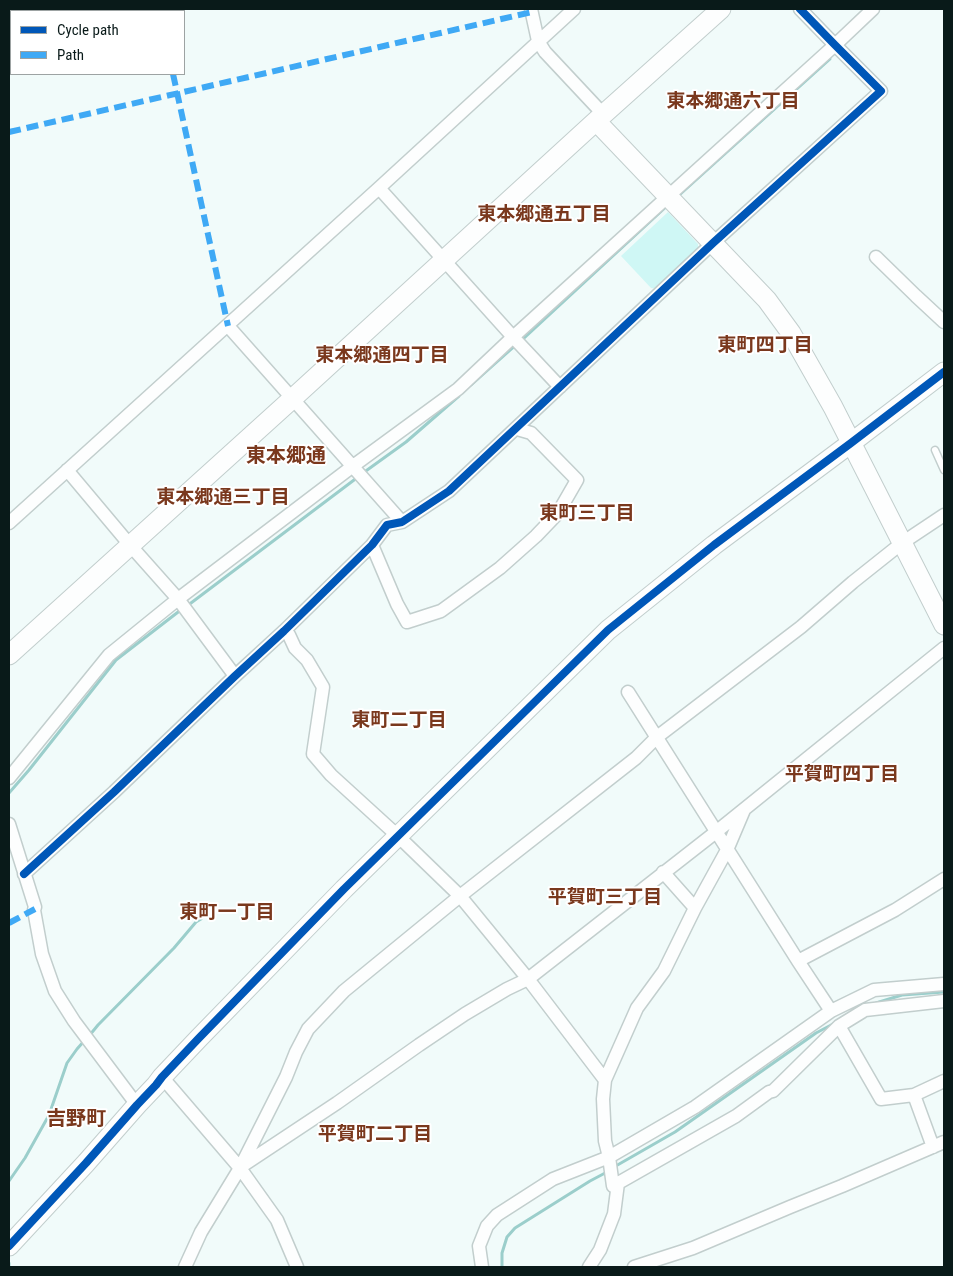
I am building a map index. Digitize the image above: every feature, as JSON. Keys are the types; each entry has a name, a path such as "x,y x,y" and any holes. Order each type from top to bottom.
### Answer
{"street":[{"path":"531,9 538,41 545,52 668,196 767,300 790,333 833,407 944,625"},
{"path":"9,523 228,326 574,9"},
{"path":"9,655 722,9"},
{"path":"24,874 114,792 284,631 372,545 388,525 402,522 449,491 881,90 800,9"},
{"path":"9,778 109,655 353,466 458,390 873,9"},
{"path":"379,188 513,338 560,387"},
{"path":"876,257 944,322"},
{"path":"228,326 402,522"},
{"path":"9,1246 162,1077 344,889 608,630 714,545 944,372"},
{"path":"372,545 397,604 407,622 441,611 500,568 536,536 558,513 577,480 531,434 517,429"},
{"path":"67,470 178,600 235,676"},
{"path":"185,1267 201,1232 240,1168 308,1029 344,991 460,896 636,758 657,737 801,627 902,543 944,515"},
{"path":"284,631 307,660 323,686 313,754 332,775 460,896 528,979 605,1080"},
{"path":"240,1168 465,1014 507,988 528,979 716,832 944,648"},
{"path":"628,692 831,1011"},
{"path":"745,808 727,850 695,908 664,971 637,1008 605,1080 603,1099 605,1140 613,1186 736,1116 773,1091 839,1026 866,1010 944,1002"},
{"path":"9,824 35,907 42,954 54,991 74,1021 137,1104"},
{"path":"663,872 695,908"},
{"path":"798,961 895,910 944,880"},
{"path":"482,1267 480,1246 487,1226 497,1215 553,1179 609,1157 696,1107 831,1011 874,990 944,984"},
{"path":"839,1026 881,1099 914,1095 944,1081"},
{"path":"162,1077 240,1168 277,1220 297,1267"},
{"path":"634,1267 693,1248 939,1144 914,1095"},
{"path":"593,1265 614,1214 618,1183"}],"lane":[{"path":"935,450 944,470"}],"shaded area":[{"path":"668,212 698,244 698,250 657,289 651,288 621,256"}],"waterway":[{"path":"676,198 830,59"},
{"path":"522,340 668,205"},
{"path":"471,385 517,344"},
{"path":"363,473 406,442 459,396"},
{"path":"187,606 358,477"},
{"path":"9,793 116,660 182,609"},
{"path":"89,1036 174,948 196,922 201,919"},
{"path":"876,1003 902,995 944,992"},
{"path":"614,1167 675,1132 816,1033 835,1023"},
{"path":"9,1181 25,1158 49,1115 67,1063 85,1040"},
{"path":"502,1267 502,1253 507,1237 515,1228 607,1172"}],"marked path":[{"path":"9,132 532,12"},
{"path":"173,75 228,326"},
{"path":"9,923 35,909"}],"cycle path":[{"path":"24,874 114,792 284,631 372,545 387,525 402,522 449,491 713,243 881,91 800,9"},
{"path":"9,1246 199,1038 344,889 608,630 714,545 944,372"}],"district":[{"name":"東本郷通六丁目","path":"733,102"},
{"name":"東本郷通五丁目","path":"544,215"},
{"name":"東町四丁目","path":"765,346"},
{"name":"東本郷通四丁目","path":"382,356"},
{"name":"東本郷通","path":"286,457"},
{"name":"東本郷通三丁目","path":"223,498"},
{"name":"東町三丁目","path":"587,514"},
{"name":"東町二丁目","path":"399,721"},
{"name":"平賀町四丁目","path":"842,775"},
{"name":"平賀町三丁目","path":"605,898"},
{"name":"東町一丁目","path":"227,913"},
{"name":"吉野町","path":"76,1120"},
{"name":"平賀町二丁目","path":"375,1135"}]}
